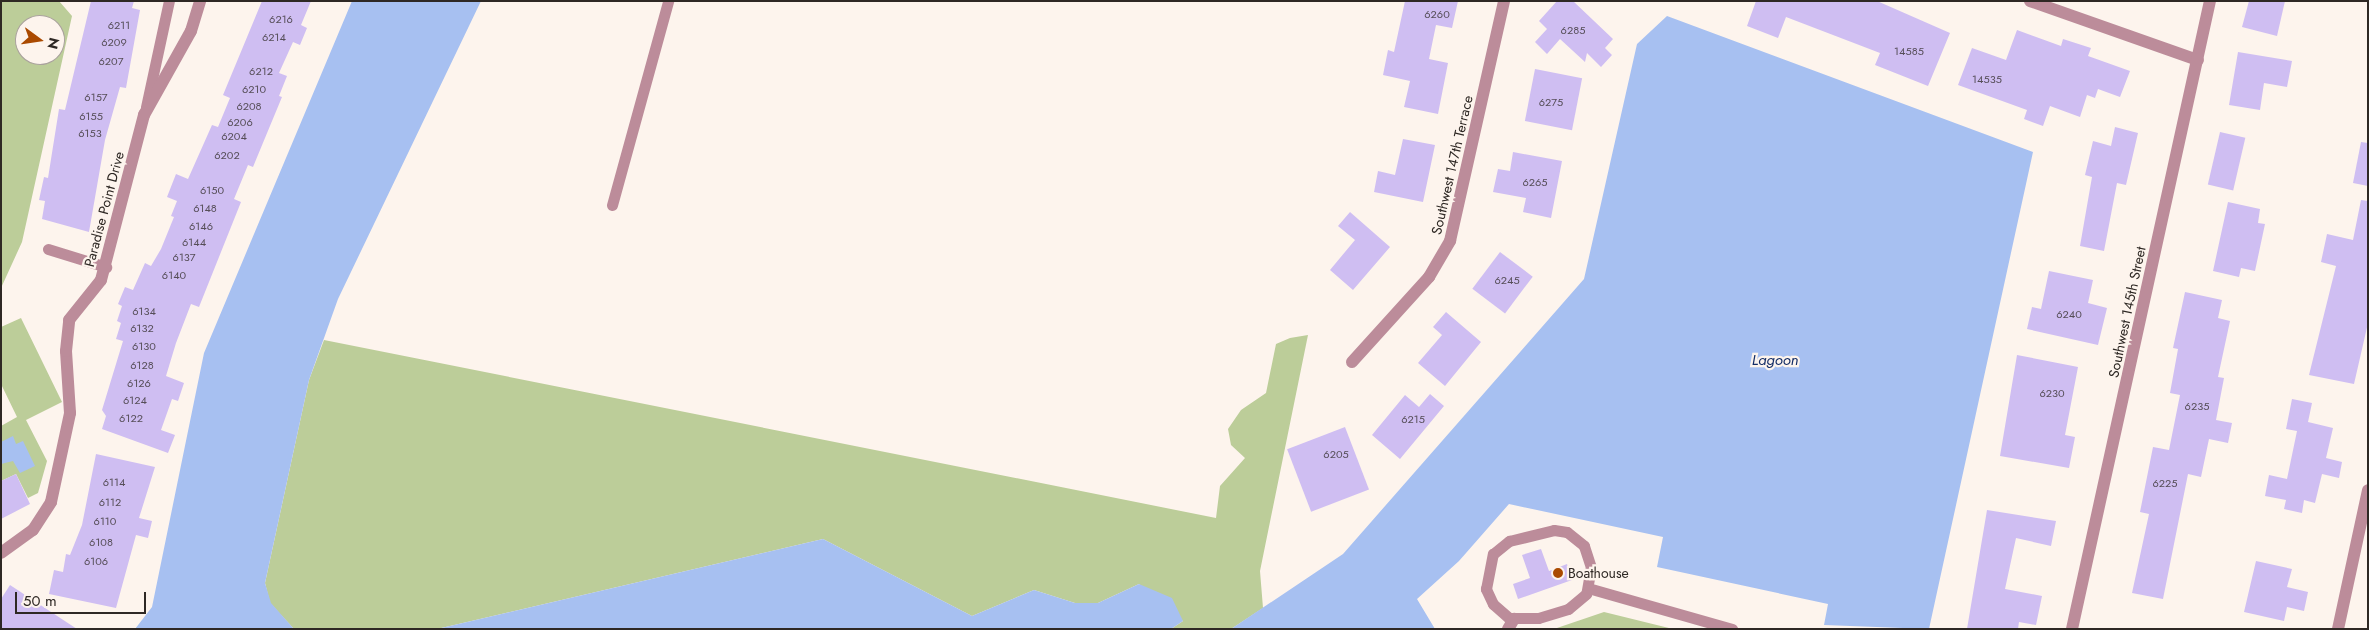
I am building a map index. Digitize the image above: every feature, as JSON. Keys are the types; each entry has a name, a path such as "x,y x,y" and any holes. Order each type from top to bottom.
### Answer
{"street":[{"name":"Paradise Point Drive","path":"1,553 33,530 51,502 70,413 66,362 69,320 101,280 106,267 144,115 191,31 200,1"},
{"name":"Southwest 147th Terrace","path":"1352,362 1429,277 1450,241 1504,1"},
{"path":"2030,1 2198,60"},
{"name":"Southwest 145th Street","path":"2072,629 2210,1"},
{"path":"2338,629 2368,490"}],"lane":[{"path":"144,115 169,1"},
{"path":"612,205 668,1"},
{"path":"48,248 106,267"},
{"path":"1554,530 1577,538 1589,555 1588,588 1568,609 1511,624 1493,604 1486,589 1493,554 1509,541 1554,530"},
{"path":"1588,588 1732,629"}],"green space":[{"path":"1,1 59,1 72,16 65,48 65,15 15,15 15,65 61,65 22,242 1,288"},
{"path":"21,318 62,402 26,420 47,461 38,493 28,498 16,474 1,481 1,426 17,417 1,384 1,327"},
{"path":"1308,335 1260,571 1263,608 1231,629 1171,629 1183,621 1139,584 1098,603 1075,603 1034,590 972,616 823,539 437,629 294,629 270,603 265,583 309,380 324,340 1216,518 1220,486 1245,458 1231,445 1228,429 1241,410 1266,393 1276,344 1290,338"},
{"path":"1604,612 1673,629 1554,629"}],"water":[{"path":"352,1 481,1 338,299 309,380 265,583 271,603 294,629 135,629 152,607 204,353"},
{"name":"Lagoon","path":"1667,16 2033,152 1929,629 1824,625 1828,604 1657,567 1663,537 1509,504 1459,561 1417,599 1435,629 1231,629 1343,554 1584,279 1637,44"},
{"path":"13,436 16,444 23,441 35,466 20,473 13,461 1,464 1,442"},
{"path":"823,539 972,616 1034,590 1075,603 1098,603 1139,584 1172,598 1183,621 1171,629 437,629"}],"building":[{"path":"91,1 134,1 132,8 140,10 126,88 120,87 105,140 89,232 42,219 45,201 39,200 44,177 48,178 59,109 65,110"},
{"path":"262,1 311,1 301,25 307,28 300,45 293,42 279,73 287,76 279,96 282,97 253,167 248,165 234,199 241,202 199,307 191,304 176,343 166,376 184,383 178,401 172,399 161,430 175,435 168,453 102,429 106,416 102,410 123,341 116,339 121,323 117,321 122,306 118,304 125,287 133,290 145,263 151,266 161,249 174,217 171,216 177,201 167,197 176,174 188,179 212,125 218,127 230,98 223,95"},
{"path":"1405,1 1458,1 1452,28 1436,25 1429,59 1448,63 1438,114 1404,107 1410,81 1383,75 1388,50 1394,52"},
{"path":"1557,1 1573,1 1613,39 1605,48 1612,55 1601,67 1587,53 1585,62 1560,39 1547,54 1535,42 1547,29 1539,21"},
{"path":"1756,1 1877,1 1950,33 1928,86 1875,65 1880,53 1786,17 1778,38 1747,26"},
{"path":"2249,1 2285,1 2277,36 2242,27"},
{"path":"2017,30 2061,46 2063,39 2091,48 2088,56 2130,71 2120,97 2098,89 2095,98 2087,95 2080,117 2050,106 2043,126 2024,119 2027,110 1958,85 1972,48 2006,60"},
{"path":"2238,52 2292,61 2287,87 2264,83 2260,110 2229,105"},
{"path":"1535,69 1582,78 1572,130 1525,121"},
{"path":"2115,127 2138,133 2126,185 2117,183 2104,251 2080,246 2092,177 2085,175 2093,141 2111,146"},
{"path":"2220,132 2245,138 2233,190 2208,185"},
{"path":"1403,139 1435,145 1423,202 1374,192 1378,171 1395,175"},
{"path":"2361,142 2368,143 2368,186 2353,183"},
{"path":"1513,152 1562,161 1551,218 1523,212 1526,198 1493,192 1498,169 1510,171"},
{"path":"2361,200 2368,201 2368,323 2354,384 2309,375 2336,266 2321,262 2327,234 2353,240"},
{"path":"2228,202 2260,209 2258,223 2265,224 2255,271 2241,268 2239,277 2213,271"},
{"path":"1350,212 1390,247 1353,290 1330,270 1355,240 1338,226"},
{"path":"1500,252 1533,277 1505,313 1472,289"},
{"path":"2049,271 2093,280 2088,303 2107,308 2098,345 2027,329 2032,307 2041,309"},
{"path":"2185,292 2222,300 2218,318 2230,321 2218,377 2224,378 2216,420 2232,423 2228,443 2209,439 2201,477 2188,474 2163,599 2132,593 2149,514 2140,512 2153,447 2169,450 2180,395 2170,393 2178,349 2173,348"},
{"path":"1446,312 1481,342 1445,386 1418,363 1442,335 1433,327"},
{"path":"2017,355 2078,367 2065,435 2075,437 2069,468 2000,456"},
{"path":"1430,394 1444,406 1400,459 1372,435 1405,395 1419,407"},
{"path":"2292,399 2312,403 2308,422 2333,428 2326,458 2342,462 2339,478 2322,474 2315,503 2304,500 2302,513 2284,509 2286,500 2265,496 2269,475 2287,479 2297,431 2286,429"},
{"path":"1345,427 1369,490 1311,512 1287,449"},
{"path":"96,454 155,467 139,518 152,521 148,538 136,535 116,608 49,594 54,570 63,572 66,554 70,555 82,525"},
{"path":"16,474 30,504 1,519 1,481"},
{"path":"1987,510 2056,521 2051,546 2016,538 2005,589 2042,596 2036,625 2019,622 2018,629 1967,629"},
{"name":"Boathouse","path":"1541,549 1549,571 1567,564 1572,580 1518,599 1513,584 1530,578 1522,555"},
{"path":"2256,561 2292,569 2287,587 2308,592 2304,611 2287,607 2284,621 2244,612"},
{"path":"10,585 77,629 1,629 1,599"}],"place":[{"name":"Boathouse","path":"1558,573"}]}
